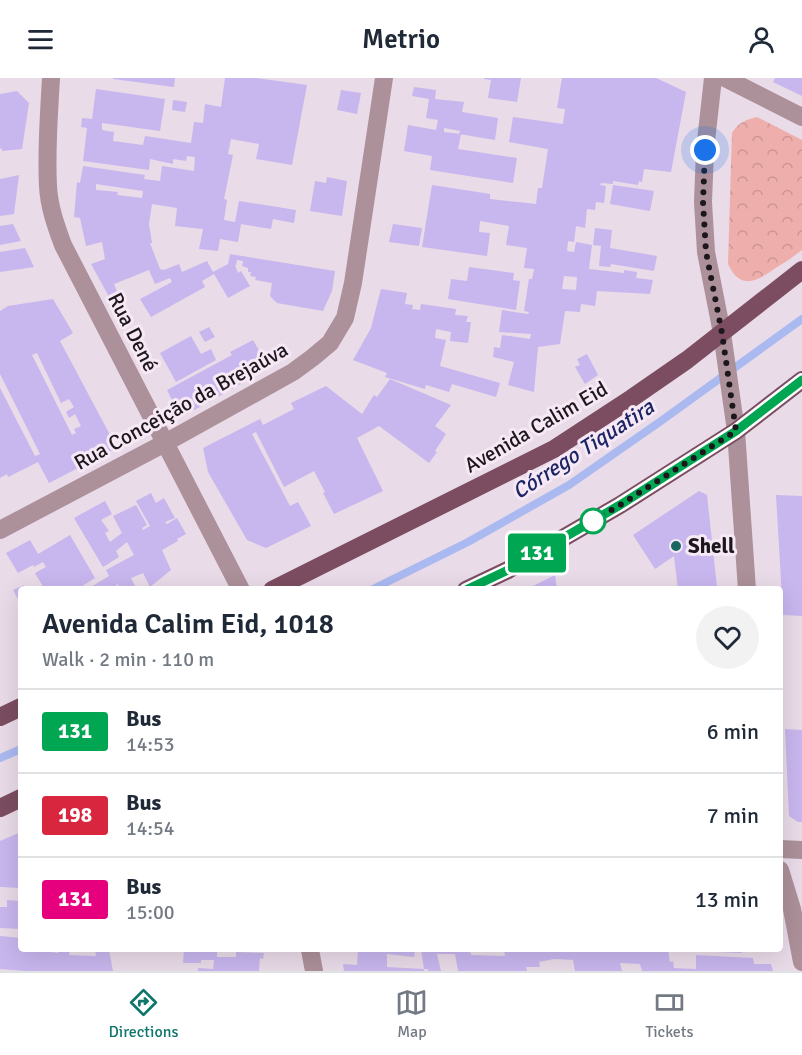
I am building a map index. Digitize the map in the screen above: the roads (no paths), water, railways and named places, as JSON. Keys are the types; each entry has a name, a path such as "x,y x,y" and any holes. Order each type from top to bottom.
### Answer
{"main road":[{"name":"Avenida Calim Eid","path":"280,586 554,449 687,360 802,270"},
{"path":"474,586 508,570 620,505 736,431 802,380"},
{"path":"0,717 18,708"},
{"path":"0,808 18,799"}],"street":[{"name":"Rua Dené","path":"51,78 48,188 53,219 63,245 239,586"},
{"name":"Rua Conceição da Brejaúva","path":"0,530 293,372 330,343 345,318 353,283 384,78"},
{"path":"713,78 705,150 703,202 706,252 733,405 747,586"},
{"path":"725,78 802,117"},
{"path":"783,849 802,850"},
{"path":"783,880 792,909 802,962"},
{"path":"310,952 314,971"}],"waterway":[{"name":"Córrego Tiquatira","path":"379,586 468,542 569,485 802,319"},
{"name":"Córrego Tiquatira","path":"0,758 18,750"}],"place":[{"name":"Shell","path":"676,546"}]}
